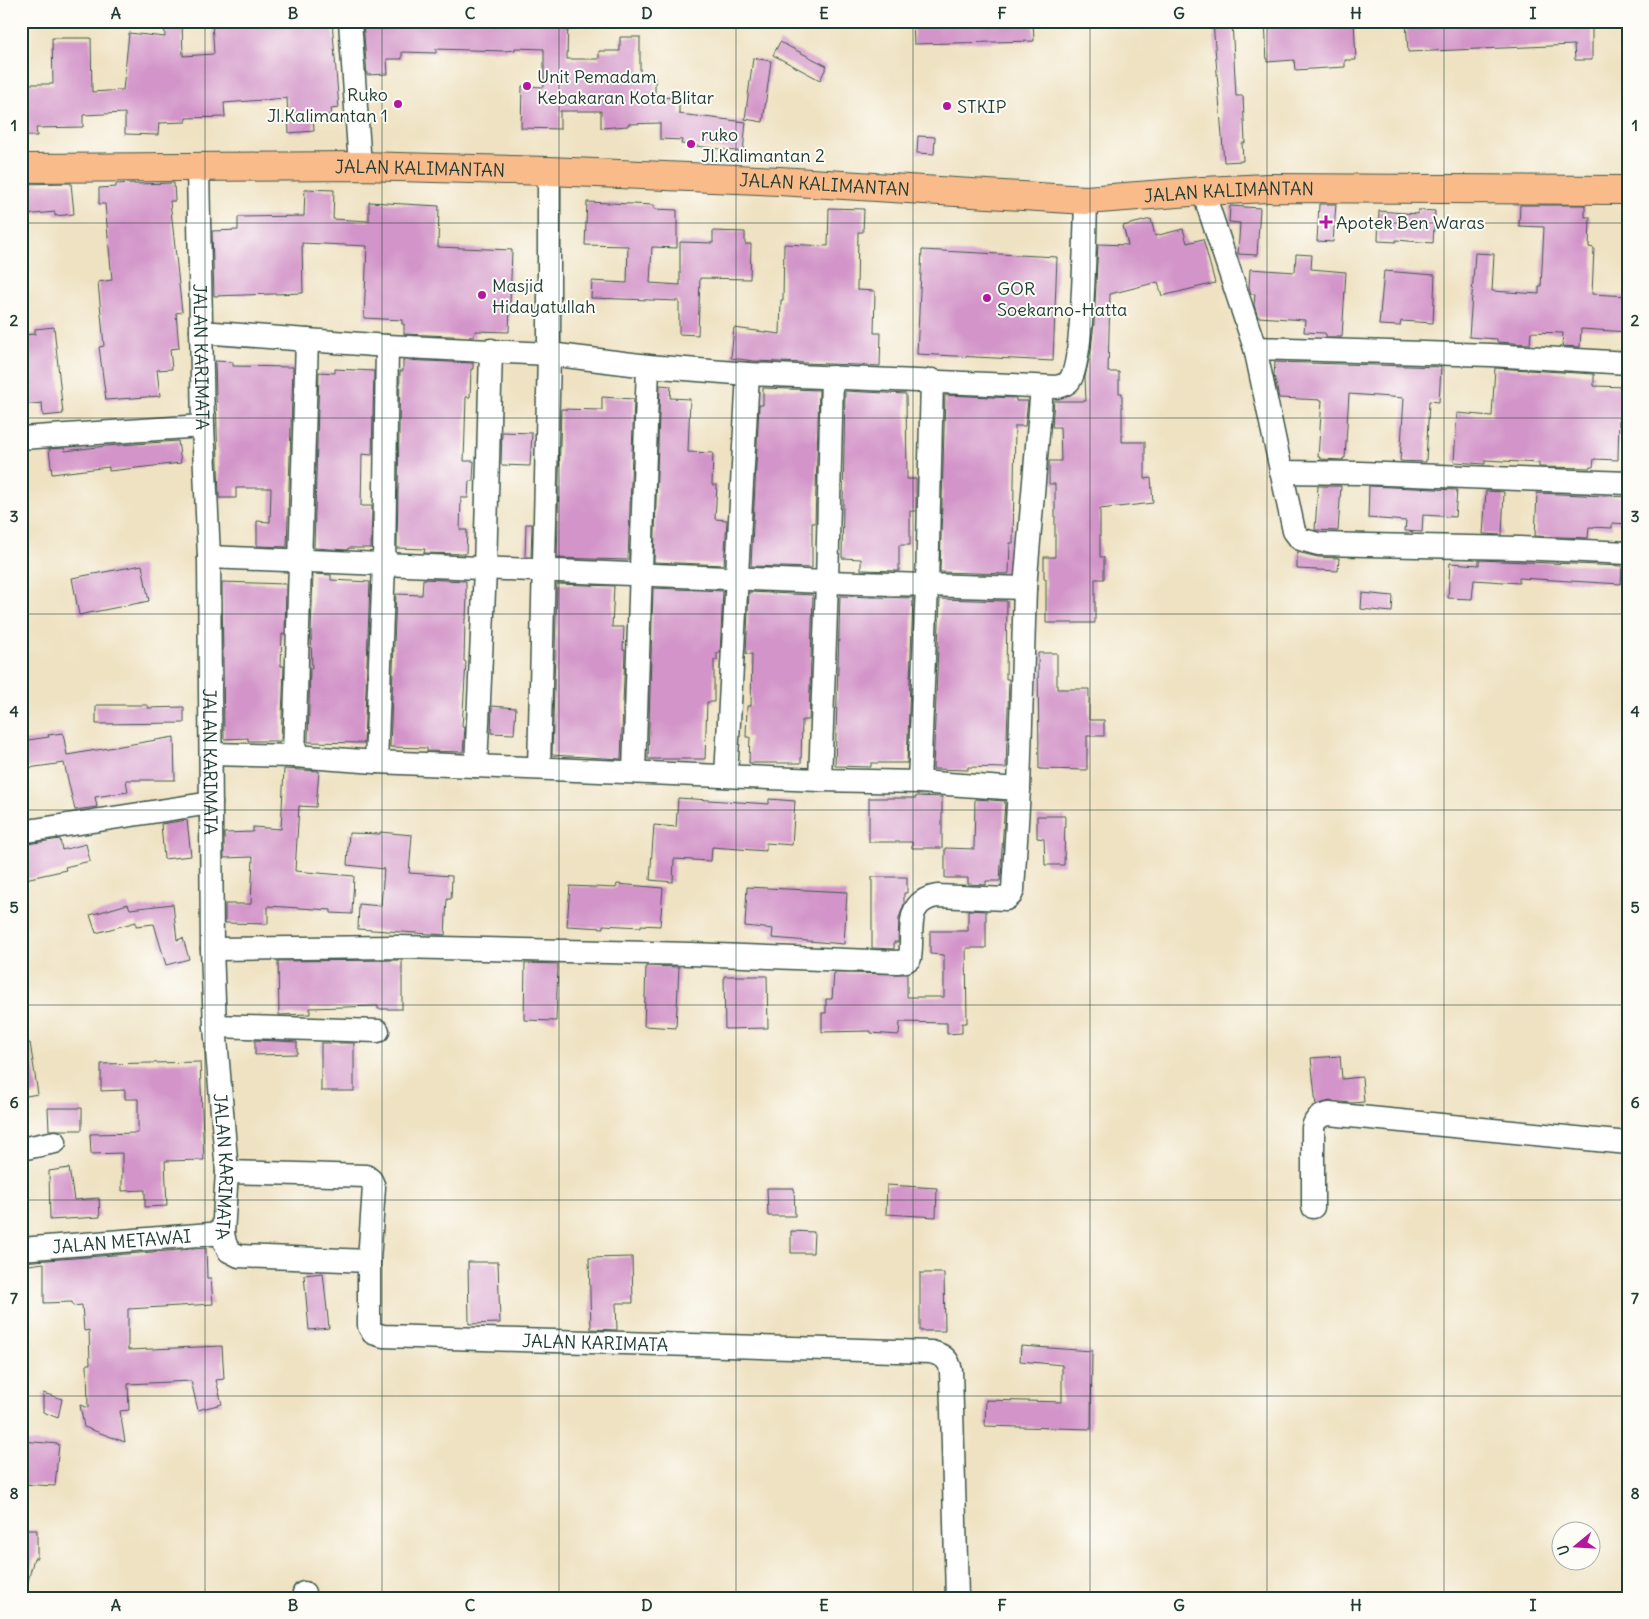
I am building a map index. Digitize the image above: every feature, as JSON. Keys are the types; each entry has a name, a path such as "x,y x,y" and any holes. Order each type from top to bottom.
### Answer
{"highway":[{"name":"JALAN KALIMANTAN","path":"21,168 360,166 549,171 779,181 1086,200 1268,188 1628,190"}],"street":[{"path":"350,21 360,166"},
{"name":"JALAN KARIMATA","path":"198,168 203,426 209,557 212,949 215,1026 227,1172 223,1232 225,1243 230,1251 239,1256 369,1260 369,1326 373,1333 383,1336 931,1352 942,1356 950,1365 951,1371 957,1598"},
{"path":"538,768 549,354 549,171"},
{"path":"1203,191 1255,348 1294,531 1300,539 1309,543 1628,552"},
{"path":"201,332 387,346 549,354 648,366 748,374 932,380 1042,387 1065,385 1071,379 1076,366 1080,331 1086,200"},
{"path":"294,756 308,340"},
{"path":"376,762 384,565 387,346"},
{"path":"1255,348 1491,355 1628,363"},
{"path":"476,766 485,569 491,350"},
{"path":"634,771 648,366"},
{"path":"726,776 748,374"},
{"path":"820,780 828,582 832,377"},
{"path":"919,782 927,585 932,380"},
{"path":"212,949 398,947 690,954 897,962 906,961 910,958 913,915 915,907 920,902 937,896 1002,900 1011,896 1013,890 1018,789 1025,588 1042,387"},
{"path":"21,438 203,426"},
{"path":"1281,472 1360,473 1628,483"},
{"path":"209,557 544,572 1025,588"},
{"path":"211,754 294,756 376,762 820,780 919,782 1018,789"},
{"path":"21,832 211,802"},
{"path":"215,1026 378,1030"},
{"path":"1313,1207 1313,1128 1319,1117 1329,1114 1628,1142"},
{"path":"21,1149 55,1142"},
{"path":"227,1172 366,1176 371,1180 374,1188 369,1260"},
{"name":"JALAN METAWAI","path":"21,1248 223,1232"}],"building":[{"path":"164,21 182,21 183,56 214,54 212,21 332,21 339,108 331,109 332,115 313,116 314,131 289,133 287,98 224,103 225,117 186,118 186,122 159,123 158,135 125,134 125,113 83,115 83,127 36,128 37,136 21,136 21,84 53,84 52,38 91,38 92,92 123,90 129,33 165,37"},
{"path":"363,21 568,21 567,59 599,59 599,51 620,51 620,37 640,37 640,78 655,78 655,97 679,98 679,114 746,122 743,152 681,144 682,140 660,139 660,123 628,124 628,126 601,128 601,111 560,111 560,129 521,128 522,86 544,87 544,49 515,48 515,50 504,51 436,49 436,53 402,52 402,59 387,59 388,74 367,75"},
{"path":"913,21 1033,21 1034,41 914,44"},
{"path":"1213,21 1232,21 1236,96 1243,96 1245,143 1242,143 1243,161 1224,162"},
{"path":"1265,21 1354,21 1356,60 1345,60 1345,67 1295,70 1294,60 1267,62"},
{"path":"1406,21 1592,21 1592,60 1575,60 1574,45 1408,52"},
{"path":"780,42 827,66 820,80 773,55"},
{"path":"753,58 771,61 763,122 745,119"},
{"path":"918,136 935,137 934,154 917,153"},
{"path":"71,183 74,214 55,216 55,212 24,215 21,184"},
{"path":"174,183 175,201 170,201 182,312 176,313 179,348 170,349 172,369 157,370 160,396 106,400 99,347 104,346 98,282 112,280 105,204 99,204 99,188 116,187 116,184"},
{"path":"305,189 334,190 333,219 369,221 369,202 439,206 438,247 512,250 509,332 475,331 474,337 404,334 402,320 364,318 367,246 302,243 303,293 214,296 212,231 238,230 238,217 304,216"},
{"path":"587,202 654,205 654,209 677,210 677,248 652,247 650,283 680,285 680,242 713,243 713,231 745,232 745,244 751,244 750,279 700,278 698,335 679,334 679,301 591,298 592,281 627,283 628,246 585,245"},
{"name":"Apotek Ben Waras","path":"1319,204 1336,204 1333,242 1317,241"},
{"path":"1520,205 1585,205 1585,217 1590,217 1589,247 1594,248 1592,294 1628,296 1628,332 1581,329 1580,347 1562,346 1563,333 1531,332 1530,344 1497,342 1497,339 1469,337 1475,253 1494,254 1492,291 1539,294 1544,227 1519,226"},
{"path":"1230,206 1260,208 1257,255 1238,254 1240,223 1229,222"},
{"path":"829,208 864,209 863,232 858,232 857,290 875,291 874,333 881,333 880,366 754,361 731,358 734,328 780,334 784,244 828,246"},
{"path":"1418,210 1435,211 1433,243 1396,240 1396,242 1378,241 1379,211 1418,214"},
{"path":"1151,219 1155,236 1183,229 1187,243 1203,239 1215,283 1162,296 1158,282 1110,294 1108,372 1119,372 1119,393 1122,393 1122,442 1145,442 1145,479 1151,478 1153,503 1100,509 1100,557 1104,557 1104,579 1095,579 1095,623 1046,623 1044,557 1055,557 1055,484 1049,484 1049,461 1061,461 1060,427 1052,427 1054,401 1086,401 1085,377 1094,323 1098,244 1128,245 1123,226"},
{"path":"922,250 1057,257 1053,361 917,354"},
{"path":"1296,254 1312,255 1311,269 1346,272 1342,337 1326,337 1324,333 1304,332 1305,320 1258,317 1254,305 1255,294 1251,294 1249,287 1250,269 1295,272"},
{"path":"1384,271 1435,275 1433,323 1401,321 1400,326 1379,325"},
{"path":"54,327 63,414 43,416 42,403 21,405 21,335 35,334 35,329"},
{"path":"403,360 473,363 470,397 466,397 464,461 474,461 473,481 469,481 468,498 461,498 460,530 467,530 466,554 424,553 425,549 397,548 400,371 403,371"},
{"path":"215,361 233,362 233,366 293,367 287,547 257,546 257,521 270,522 271,488 236,488 236,498 219,498"},
{"path":"1275,362 1441,367 1439,402 1429,401 1426,462 1400,461 1404,398 1349,394 1345,458 1343,460 1320,459 1318,457 1322,400 1279,398 1274,375"},
{"path":"1495,368 1594,374 1594,386 1628,387 1628,417 1619,416 1618,460 1594,459 1593,467 1590,468 1539,467 1539,463 1485,460 1485,464 1454,462 1457,413 1492,416"},
{"path":"335,369 374,371 372,455 362,454 361,506 372,506 371,548 348,548 348,550 314,548 319,372 335,373"},
{"path":"660,385 671,386 670,398 690,399 688,452 713,453 712,485 717,485 715,519 727,520 724,565 654,562"},
{"path":"763,388 819,390 815,523 812,523 812,568 751,566 759,405 763,405"},
{"path":"845,391 906,394 907,479 916,479 916,511 910,511 910,545 899,545 899,571 861,570 861,559 842,558"},
{"path":"945,395 1016,398 1016,401 1028,401 1025,426 1015,426 1013,543 1010,543 1008,574 940,572"},
{"path":"602,397 634,399 628,560 557,558 561,409 602,410"},
{"path":"502,432 532,433 530,466 501,465"},
{"path":"178,441 181,463 109,471 109,467 52,474 49,449 64,448 65,451"},
{"path":"1318,486 1341,486 1338,531 1315,530"},
{"path":"1369,486 1457,490 1455,517 1423,515 1422,532 1405,531 1406,521 1368,518"},
{"path":"1486,491 1504,492 1502,535 1483,534"},
{"path":"1537,493 1628,497 1628,524 1612,523 1612,528 1589,527 1588,538 1535,536"},
{"path":"526,524 532,524 531,557 525,557"},
{"path":"1297,552 1318,557 1339,558 1338,571 1297,569"},
{"path":"1479,560 1622,566 1621,584 1519,578 1519,583 1474,580 1472,599 1448,598 1450,563 1479,565"},
{"path":"142,565 149,601 79,615 72,578"},
{"path":"313,574 331,575 331,580 370,582 364,743 308,742 310,668 312,669"},
{"path":"423,579 466,581 464,661 466,662 462,727 465,728 463,752 427,751 427,748 390,747 396,594 422,595"},
{"path":"222,582 286,584 285,634 282,634 281,666 284,666 281,741 248,741 248,738 224,739"},
{"path":"557,584 614,586 612,627 624,627 623,650 625,650 621,759 552,755"},
{"path":"653,588 723,591 720,653 717,653 717,660 714,660 714,702 707,702 705,759 648,759"},
{"path":"749,592 813,595 809,720 802,720 801,763 749,763 750,737 746,737 747,706 751,706 752,654 746,654"},
{"path":"1362,593 1393,596 1392,612 1361,609"},
{"path":"840,596 913,598 907,763 871,763 871,767 835,766"},
{"path":"940,599 1007,601 1006,679 1009,679 1006,768 968,767 968,770 933,769"},
{"path":"1038,653 1057,653 1057,689 1089,689 1089,720 1104,720 1104,736 1087,736 1087,770 1039,769"},
{"path":"96,705 148,705 148,708 184,707 184,723 96,724"},
{"path":"492,706 516,708 514,734 491,733"},
{"path":"63,733 67,755 174,737 175,780 126,780 128,792 95,797 97,807 75,810 64,763 21,769 21,741"},
{"path":"284,769 319,771 316,807 299,806 295,871 354,876 352,914 331,913 331,910 268,906 268,924 225,923 225,904 251,904 253,857 224,858 224,833 253,832 253,827 281,829"},
{"path":"916,796 942,797 942,848 912,848 912,842 869,842 869,798 916,798"},
{"path":"678,798 769,804 769,799 795,801 792,845 766,843 766,851 712,847 711,861 674,859 673,882 650,880 654,825 676,827"},
{"path":"975,799 1005,801 1000,881 986,881 986,885 968,884 968,878 945,878 945,848 974,849"},
{"path":"1037,816 1065,816 1064,865 1045,865 1044,839 1037,838"},
{"path":"187,820 191,856 164,859 161,824"},
{"path":"380,832 412,835 409,873 452,876 451,899 447,899 445,935 358,929 359,904 381,906 384,869 347,865 349,833 380,834"},
{"path":"60,839 62,850 86,844 90,861 65,867 66,870 21,880 21,845"},
{"path":"872,877 907,877 907,893 904,893 904,904 899,918 898,942 894,942 894,949 872,948"},
{"path":"617,884 663,888 660,926 603,925 603,928 567,926 570,886 616,888"},
{"path":"747,887 847,892 844,944 772,938 773,929 745,926"},
{"path":"128,904 130,909 173,904 177,940 183,938 189,959 166,965 154,924 136,926 136,922 96,933 90,915"},
{"path":"968,910 986,911 986,948 966,948 967,1023 962,1023 962,1033 947,1034 947,1023 900,1022 899,1035 871,1033 871,1031 822,1032 822,1013 826,1013 826,999 832,999 834,973 907,974 907,997 944,997 944,955 930,954 930,931 968,931"},
{"path":"402,960 402,1009 378,1009 378,1006 310,1008 310,1014 279,1015 278,961"},
{"path":"525,963 558,964 556,1021 524,1020"},
{"path":"646,966 679,967 676,1028 644,1026"},
{"path":"724,976 767,976 768,1028 725,1029"},
{"path":"255,1040 297,1042 297,1054 255,1055"},
{"path":"30,1043 38,1094 21,1097 21,1044"},
{"path":"321,1043 354,1043 354,1091 321,1091"},
{"path":"1340,1056 1342,1079 1362,1077 1364,1102 1330,1101 1316,1105 1311,1058"},
{"path":"200,1062 204,1160 165,1161 167,1206 145,1207 145,1190 122,1191 122,1153 91,1154 90,1134 138,1133 138,1099 125,1099 125,1090 101,1091 101,1064"},
{"path":"48,1108 82,1108 82,1130 49,1130"},
{"path":"69,1168 74,1200 99,1198 100,1217 50,1220 49,1171"},
{"path":"887,1185 937,1188 936,1217 886,1214"},
{"path":"767,1188 794,1188 795,1216 768,1216"},
{"path":"791,1231 814,1232 813,1253 791,1253"},
{"path":"206,1248 207,1278 211,1278 213,1304 128,1309 128,1350 222,1346 224,1379 216,1380 222,1404 198,1410 191,1381 128,1384 129,1410 120,1411 125,1442 84,1427 80,1405 88,1408 87,1364 90,1364 89,1330 84,1331 82,1305 73,1306 72,1302 44,1303 44,1263 21,1266 21,1262"},
{"path":"632,1257 633,1303 616,1303 617,1330 591,1329 589,1258"},
{"path":"468,1262 498,1262 500,1323 469,1324"},
{"path":"323,1273 329,1328 309,1330 304,1275"},
{"path":"920,1273 944,1273 945,1331 920,1331"},
{"path":"1021,1346 1092,1351 1091,1429 985,1426 986,1400 1062,1402 1062,1365 1020,1361"},
{"path":"43,1393 62,1399 58,1418 43,1412"},
{"path":"21,1441 59,1444 55,1486 21,1484"},
{"path":"21,1530 37,1530 37,1558 34,1558 26,1589 21,1588"}],"place":[{"name":"Unit Pemadam Kebakaran Kota Blitar","path":"527,86"},
{"name":"Ruko Jl.Kalimantan 1","path":"398,104"},
{"name":"STKIP","path":"947,106"},
{"name":"ruko Jl.Kalimantan 2","path":"691,144"},
{"name":"Apotek Ben Waras","path":"1326,222"},
{"name":"Masjid Hidayatullah","path":"482,295"},
{"name":"GOR Soekarno-Hatta","path":"987,298"}]}
